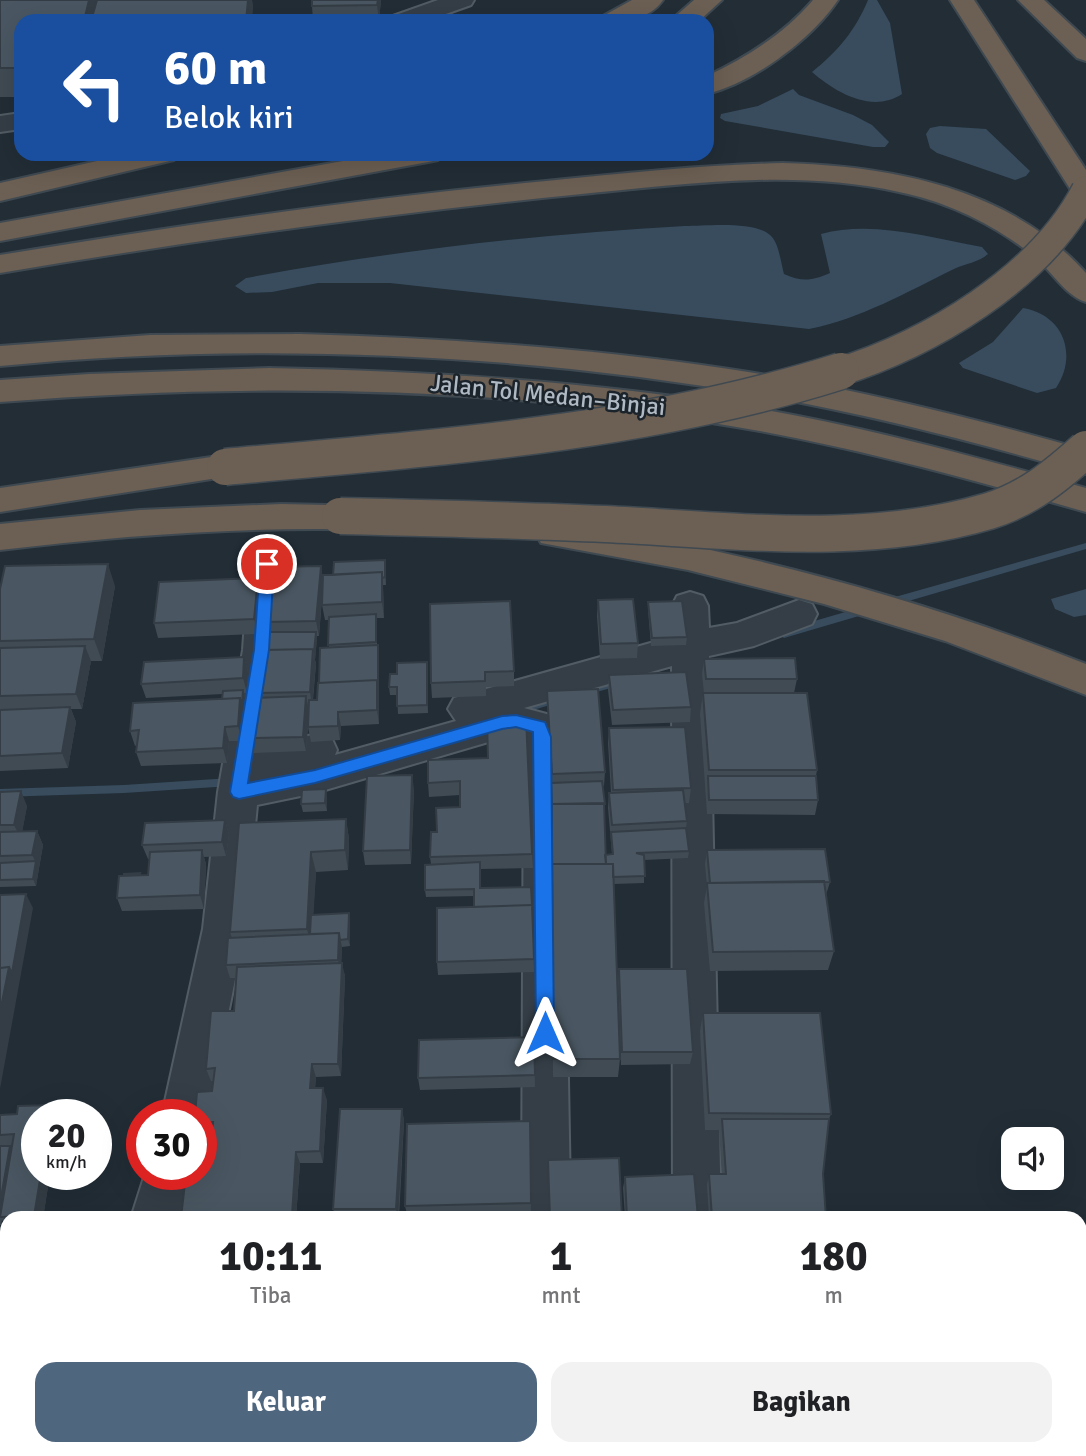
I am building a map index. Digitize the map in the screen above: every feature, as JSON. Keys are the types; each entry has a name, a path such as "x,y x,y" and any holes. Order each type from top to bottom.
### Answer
{"highway":[{"path":"625,14 652,0"},
{"path":"692,14 710,0"},
{"path":"714,83 789,39 811,19 826,0"},
{"path":"0,486 394,452 571,431 686,412 824,376 926,334 999,289 1032,261 1059,232 1086,191 961,0"},
{"path":"1030,0 1086,53"},
{"path":"0,192 133,161"},
{"path":"0,219 264,161"},
{"path":"0,232 390,161"},
{"path":"0,264 284,219 647,180 743,174 827,173 898,183 937,192 971,205 1022,234 1057,261 1086,292"},
{"name":"Jalan Tol Medan–Binjai","path":"0,356 122,347 306,345 458,351 600,363 733,381 852,403 1086,462"},
{"name":"Jalan Tol Medan–Binjai","path":"0,391 153,381 281,378 420,383 559,394 717,413 824,433 979,470 1086,500"},
{"path":"0,537 157,521 236,517 340,516 806,532 905,528 966,518 1002,507 1058,476 1086,449"},
{"path":"0,500 225,467"},
{"path":"340,516 487,525 669,554 893,611 1084,679"}],"street":[{"path":"422,14 462,0"},
{"path":"188,1099 224,929 241,777 262,650 267,564"},
{"path":"690,606 697,1211"},
{"path":"241,777 309,753 691,657 799,614"},
{"path":"241,777 315,777 502,723 516,721 540,727 543,737 546,1194 542,1211"},
{"path":"157,1211 164,1190"}],"water":[{"path":"868,0 877,0 890,23 902,94 879,102 854,98 832,87 812,72 845,40"},
{"path":"793,89 799,95 872,125 889,142 885,147 873,147 720,118 721,114 758,106"},
{"path":"940,126 986,129 1030,171 1026,176 1015,180 937,153 930,148 926,134 930,128"},
{"path":"731,225 765,232 772,237 776,245 784,274 802,279 830,273 821,234 841,230 902,232 982,247 988,254 865,312 809,329 390,283 318,283 272,292 246,293 235,286 246,278 410,252 519,239"},
{"path":"1023,308 1049,319 1063,338 1066,363 1056,388 1037,393 963,368 959,363 993,342"},
{"path":"1086,589 1086,615 1074,617 1055,609 1051,599"}],"building":[{"path":"0,0 89,0 86,14 14,14 14,68 0,68"},
{"path":"97,0 248,0 247,14 93,14"},
{"path":"312,0 378,0 377,5 312,6"},
{"path":"385,560 385,577 382,578 382,572 333,575 334,562"},
{"path":"108,564 94,639 0,641 0,589 5,566"},
{"path":"321,566 316,621 265,622 272,567"},
{"path":"382,572 382,602 322,605 323,575"},
{"path":"258,578 254,619 154,623 159,582"},
{"path":"633,599 638,643 601,644 598,600"},
{"path":"510,601 514,671 485,672 485,681 431,683 430,604"},
{"path":"682,601 687,637 652,638 648,602"},
{"path":"376,614 376,642 328,645 329,617"},
{"path":"268,632 316,632 314,652 313,649 266,650"},
{"path":"378,645 378,687 377,680 319,683 320,648"},
{"path":"85,646 76,694 0,696 0,648"},
{"path":"313,649 310,692 258,693 262,650"},
{"path":"244,657 243,678 141,684 144,662"},
{"path":"795,658 797,679 706,679 704,659"},
{"path":"427,662 427,705 397,706 397,687 389,687 390,674 397,674 397,663"},
{"path":"686,672 691,707 613,710 609,675"},
{"path":"377,680 377,710 338,712 338,726 308,727 309,700 317,700 318,683"},
{"path":"598,689 605,772 552,774 547,691"},
{"path":"243,690 242,705 240,698 222,699 223,691"},
{"path":"703,693 807,693 817,770 709,770"},
{"path":"306,696 303,737 249,738 253,698"},
{"path":"240,698 238,726 225,727 223,748 136,752 139,730 130,731 133,703"},
{"path":"70,707 62,753 0,756 0,710"},
{"path":"526,718 532,854 430,857 431,832 437,832 436,808 460,807 460,781 428,783 428,760 488,758 487,719"},
{"path":"685,727 691,788 613,790 609,728"},
{"path":"412,775 410,850 363,851 367,776"},
{"path":"708,776 816,776 818,800 709,800"},
{"path":"602,781 605,804 552,804 551,783"},
{"path":"326,789 325,803 301,804 302,790"},
{"path":"683,790 687,821 612,825 609,793"},
{"path":"21,791 14,825 0,825 0,792"},
{"path":"604,803 606,864 552,864 552,804"},
{"path":"346,819 345,850 311,852 307,929 230,932 239,823"},
{"path":"225,820 222,842 142,845 145,823"},
{"path":"686,828 689,851 636,853 644,855 645,876 613,877 613,864 606,864 605,855 613,854 611,832"},
{"path":"37,831 32,855 0,856 0,832"},
{"path":"825,849 830,882 710,883 707,850"},
{"path":"202,850 200,895 117,898 119,876 148,875 150,852"},
{"path":"36,861 33,879 0,880 0,863"},
{"path":"480,862 480,888 531,887 532,905 474,907 474,889 425,890 425,865"},
{"path":"552,864 613,864 620,1059 553,1059"},
{"path":"824,881 834,951 713,952 707,883"},
{"path":"26,894 12,973 9,967 0,968 0,895"},
{"path":"532,905 534,959 437,962 437,908"},
{"path":"349,913 348,939 340,940 339,933 310,934 311,915"},
{"path":"339,933 338,960 226,965 228,938"},
{"path":"342,963 338,1064 312,1064 310,1088 323,1088 320,1151 296,1152 292,1211 182,1211 184,1190 217,1190 217,1099 196,1099 197,1092 212,1091 215,1068 206,1069 211,1011 234,1011 237,967"},
{"path":"9,967 0,1012 0,968"},
{"path":"619,969 687,969 693,1052 622,1052"},
{"path":"703,1013 820,1013 831,1114 709,1113"},
{"path":"534,1037 535,1075 418,1078 419,1040"},
{"path":"18,1106 21,1106 21,1190 38,1190 35,1211 1,1211 14,1134 0,1135 0,1115 17,1114"},
{"path":"340,1109 402,1109 396,1209 333,1209"},
{"path":"722,1119 829,1119 823,1174 826,1211 712,1211 709,1174 726,1174"},
{"path":"530,1121 531,1203 405,1206 407,1124"},
{"path":"0,1146 10,1146 0,1203"},
{"path":"619,1158 622,1211 550,1211 548,1160"},
{"path":"694,1174 697,1211 627,1211 625,1177"}],"waterway":[{"path":"888,603 1086,546"},
{"path":"784,634 866,610"},
{"path":"579,693 621,681"},
{"path":"512,712 560,698"},
{"path":"0,793 231,782"}],"route":[{"path":"267,564 262,650 239,792 315,777 502,723 516,721 540,727 543,737 545,1033"}]}
